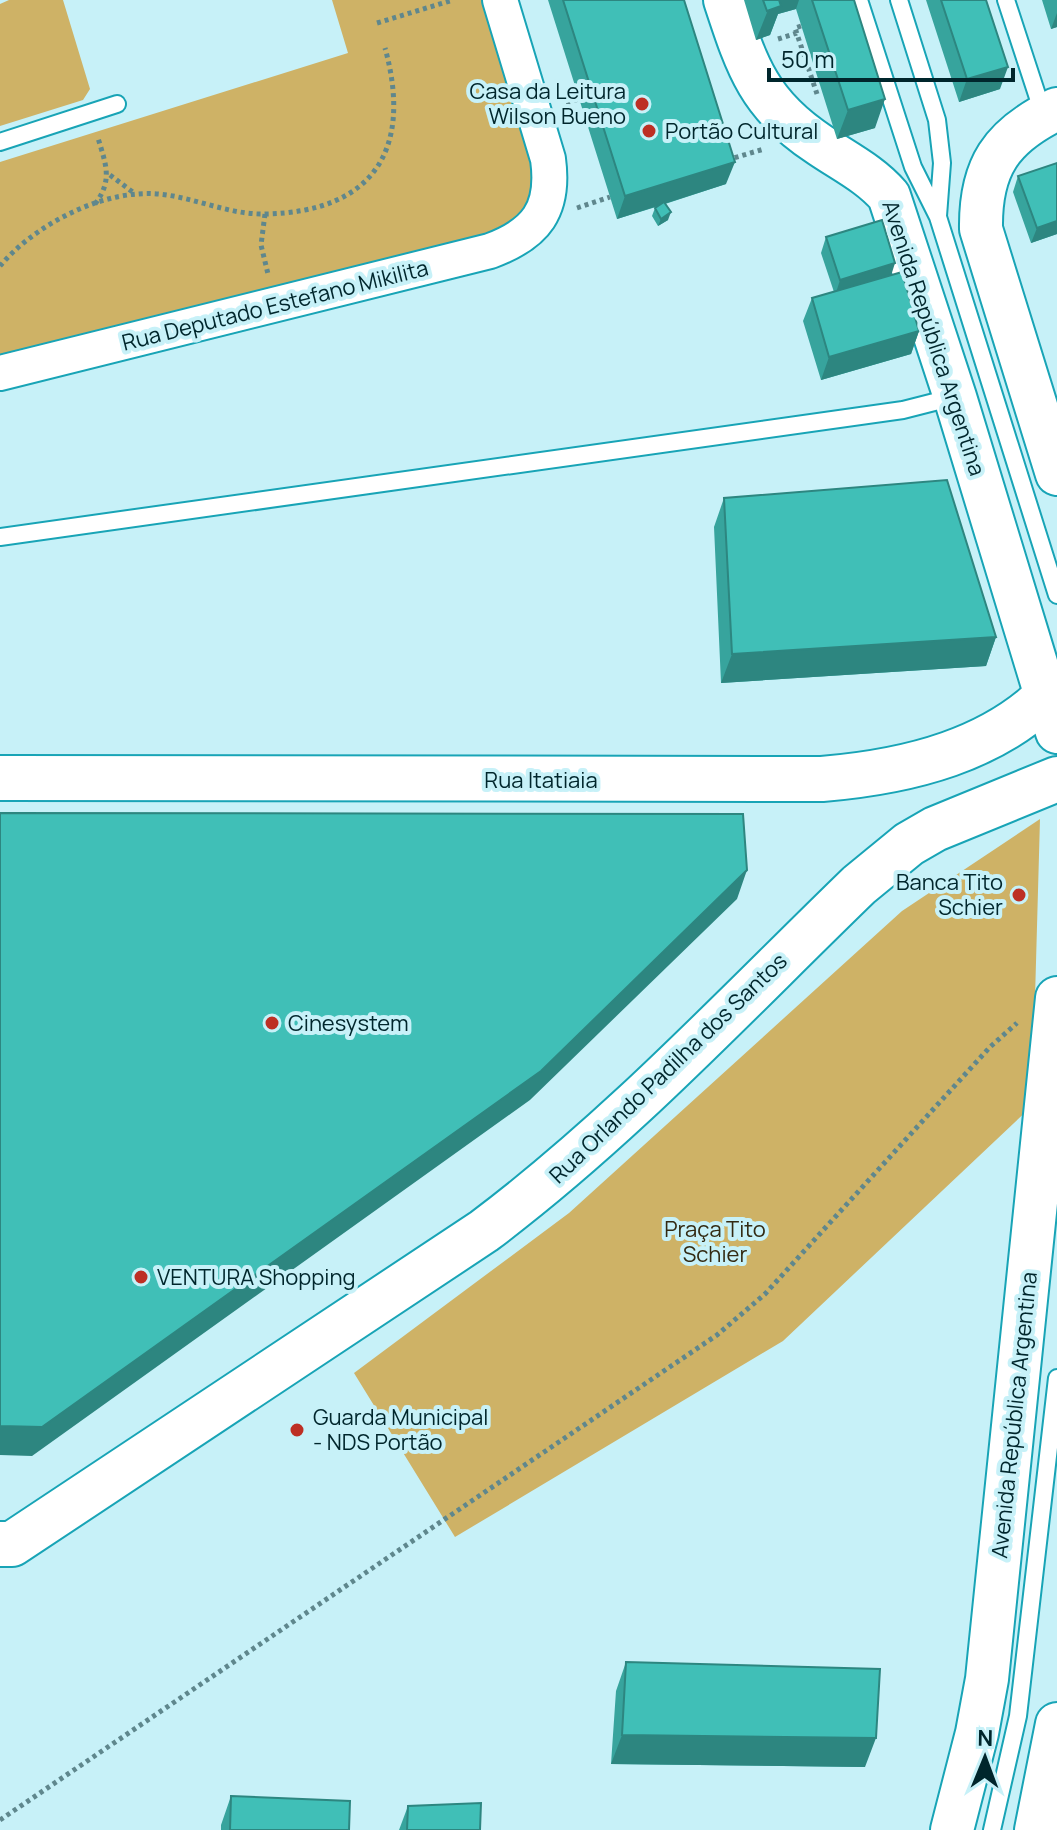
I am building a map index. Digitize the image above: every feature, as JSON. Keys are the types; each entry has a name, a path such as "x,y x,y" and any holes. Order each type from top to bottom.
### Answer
{"main road":[{"name":"Rua Itatiaia","path":"0,778 822,779 881,774 924,763 969,746 1008,724 1054,704"},
{"name":"Rua Orlando Padilha dos Santos","path":"4,1547 484,1231 527,1199 579,1157 859,885 909,844 1057,779"}],"street":[{"name":"Rua Deputado Estefano Mikilita","path":"0,373 490,251 516,241 539,218 551,180 548,159 500,0"},
{"name":"Avenida República Argentina","path":"725,0 747,66 759,90 780,115 875,179 889,196 1054,704"},
{"path":"1050,112 1010,140 995,157 981,200 975,251 1057,474"},
{"name":"Avenida República Argentina","path":"952,1830 977,1733 987,1679 1040,1008"},
{"path":"1036,1830 1057,1724"}],"lane":[{"path":"859,0 913,167 938,217 1057,595"},
{"path":"899,0 937,120 942,163 938,217"},
{"path":"1006,0 1050,112"},
{"path":"0,142 117,104"},
{"path":"875,179 938,217"},
{"path":"963,297 975,251"},
{"path":"0,537 903,410 955,397"},
{"path":"992,1830 1018,1716 1057,1378"}],"path":[{"path":"377,23 453,0"},
{"path":"801,26 795,28 819,100"},
{"path":"778,39 797,33"},
{"path":"0,266 35,233 94,205 136,194 179,197 235,211 265,214 313,207 355,192 377,171 390,141 394,80 385,48"},
{"path":"566,103 579,99"},
{"path":"94,205 106,189 109,175 98,138"},
{"path":"719,163 764,149"},
{"path":"109,175 136,194"},
{"path":"577,208 610,197"},
{"path":"265,214 261,245 271,286"},
{"path":"0,1820 717,1335 765,1294 990,1047 1040,1008"}],"green space":[{"path":"9,0 63,0 90,89 83,100 0,126 0,4"},
{"path":"332,0 485,0 536,163 535,196 509,230 0,358 0,162 348,53"},
{"name":"Praça Tito Schier","path":"1040,819 1032,1106 783,1341 455,1537 354,1373 569,1213 902,911"}],"building":[{"name":"Portão Cultural","path":"563,0 684,0 735,162 625,196"},
{"path":"763,0 779,0 781,6 767,11"},
{"path":"812,0 854,0 885,99 848,110"},
{"path":"941,0 986,0 1008,67 967,79"},
{"path":"1057,163 1057,221 1037,228 1018,176"},
{"path":"664,202 671,212 661,219 655,208"},
{"path":"882,220 895,263 840,280 826,237"},
{"path":"902,272 919,331 829,357 812,298"},
{"path":"947,480 996,637 732,654 724,498"},
{"name":"VENTURA Shopping","path":"0,813 743,814 747,870 541,1071 42,1427 0,1426"},
{"path":"626,1662 880,1669 876,1738 622,1735"},
{"path":"231,1796 350,1801 349,1830 230,1830"},
{"path":"481,1803 480,1830 407,1830 408,1806"}],"place":[{"name":"Casa da Leitura Wilson Bueno","path":"642,104"},
{"name":"Portão Cultural","path":"649,131"},
{"name":"Banca Tito Schier","path":"1019,895"},
{"name":"Cinesystem","path":"272,1023"},
{"name":"VENTURA Shopping","path":"141,1277"},
{"name":"Guarda Municipal - NDS Portão","path":"297,1430"}]}
